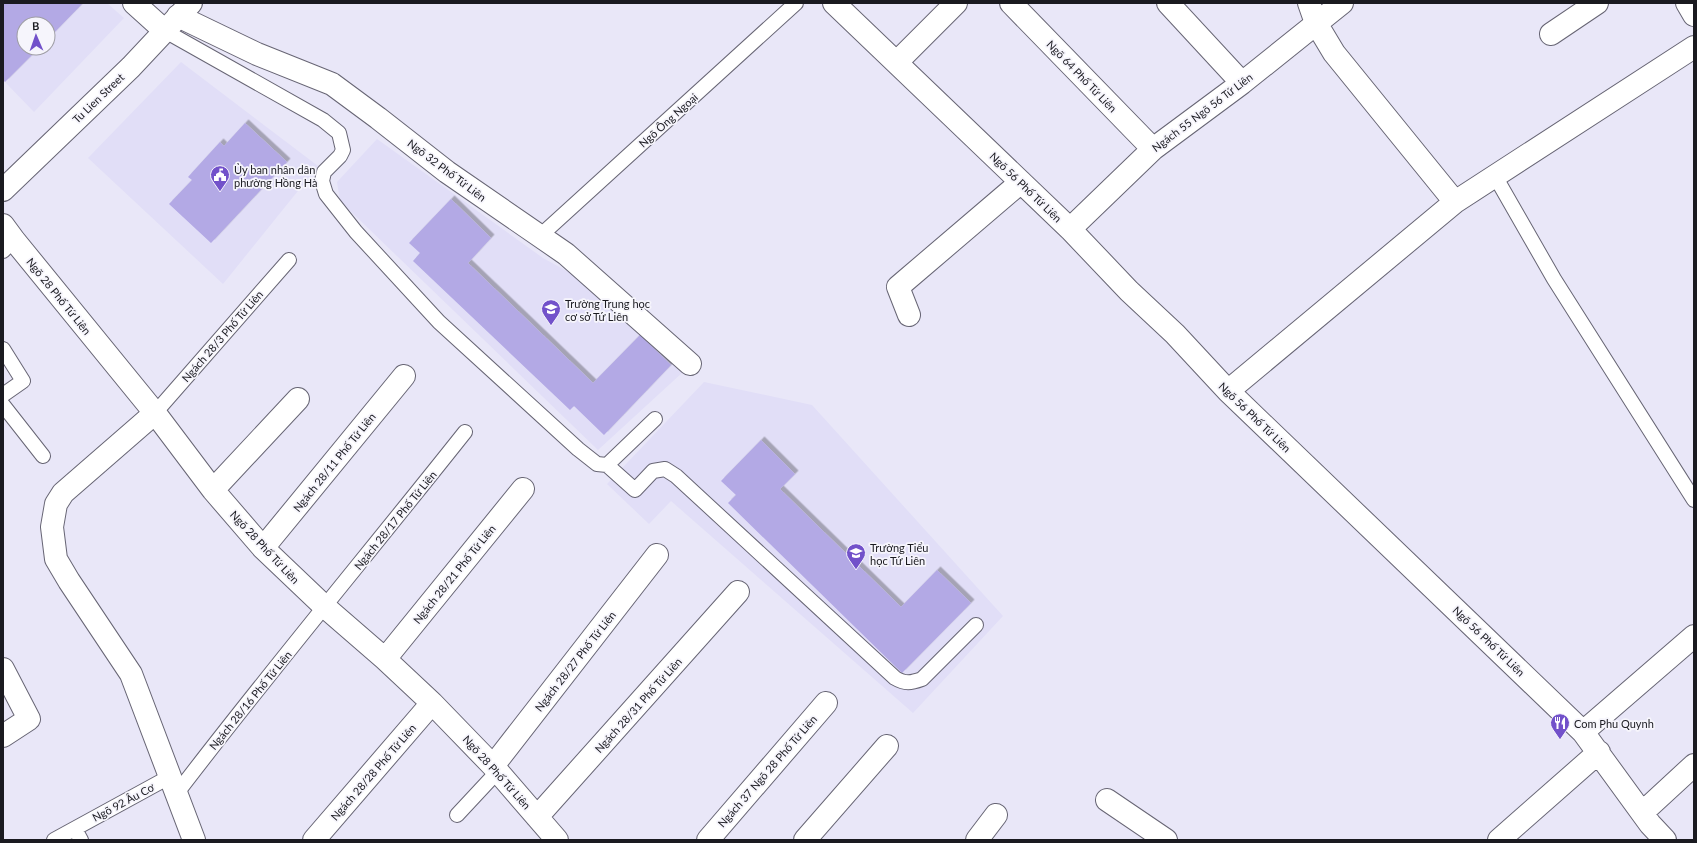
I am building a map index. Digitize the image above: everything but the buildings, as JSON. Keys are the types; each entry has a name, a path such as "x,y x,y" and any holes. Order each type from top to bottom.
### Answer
{"street":[{"name":"Ngõ 32 Phố Tứ Liên","path":"134,3 178,17 257,54 332,84 447,172 566,254 690,364"},
{"name":"Ngõ 56 Phố Tứ Liên","path":"834,3 1070,230 1129,291 1174,334 1228,391 1584,732 1642,813 1665,840"},
{"path":"897,62 956,3"},
{"name":"Ngõ 64 Phố Tứ Liên","path":"1012,3 1152,149"},
{"path":"1168,3 1242,83"},
{"path":"1309,3 1316,23 1334,53 1455,202"},
{"name":"Ngách 55 Ngõ 56 Tứ Liên","path":"1070,230 1152,149 1242,83 1342,3"},
{"path":"1551,34 1597,3"},
{"path":"1687,3 1694,15"},
{"name":"Tu Lien Street","path":"3,190 131,66 178,17"},
{"path":"1228,391 1455,202 1694,47"},
{"path":"909,315 898,287 1021,182"},
{"name":"Ngõ 28 Phố Tứ Liên","path":"7,239 155,413 213,490 263,548 325,608 385,659 432,704 496,769 546,832"},
{"name":"Ngách 28/11 Phố Tứ Liên","path":"263,548 404,376"},
{"path":"213,490 298,399"},
{"path":"155,413 63,494 56,504 52,527 56,558 69,581 130,674 194,840"},
{"name":"Ngách 28/21 Phố Tứ Liên","path":"385,659 523,489"},
{"name":"Ngách 28/27 Phố Tứ Liên","path":"496,769 657,555"},
{"name":"Ngách 28/31 Phố Tứ Liên","path":"546,832 738,592"},
{"path":"1584,732 1694,636"},
{"path":"3,669 29,719 3,736"},
{"name":"Ngách 37 Ngõ 28 Phố Tứ Liên","path":"708,840 826,703"},
{"name":"Ngách 28/28 Phố Tứ Liên","path":"314,840 432,704"},
{"path":"805,840 886,746"},
{"path":"1499,840 1599,752"},
{"path":"1642,813 1694,765"},
{"path":"1107,800 1166,840"},
{"path":"977,840 996,815"}],"lane":[{"name":"Ngõ Ông Ngoại","path":"540,236 796,3"},
{"path":"178,17 339,133 342,150 340,156 324,172 322,181 326,194 356,232 439,322 578,449 597,464 607,465 635,490 653,471 665,469 676,476 894,678 902,682 912,683 922,679 976,625"},
{"path":"1495,176 1554,279 1694,500"},
{"name":"Ngách 28/3 Phố Tứ Liên","path":"155,413 289,260"},
{"path":"3,349 23,381 3,396"},
{"path":"3,405 43,456"},
{"path":"607,465 655,419"},
{"name":"Ngách 28/17 Phố Tứ Liên","path":"325,608 464,432"},
{"name":"Ngách 28/16 Phố Tứ Liên","path":"174,785 236,716 325,608"},
{"path":"457,815 496,769"},
{"name":"Ngõ 92 Âu Cơ","path":"54,840 78,834 174,785"}],"shaded area":[{"path":"3,3 107,3 124,18 34,112 3,80"},
{"path":"181,62 318,166 223,284 88,158"},
{"name":"Trường Trung học cơ sở Tứ Liên","path":"377,139 543,258 583,280 683,372 598,450 340,201 337,182"},
{"name":"Trường Tiểu học Tứ Liên","path":"704,382 812,405 1003,616 913,713 671,501 649,524 607,484"}],"place":[{"name":"Ủy ban nhân dân phường Hồng Hà","path":"220,192"},
{"name":"Trường Trung học cơ sở Tứ Liên","path":"551,326"},
{"name":"Trường Tiểu học Tứ Liên","path":"856,570"},
{"name":"Com Phu Quynh","path":"1560,740"}]}
